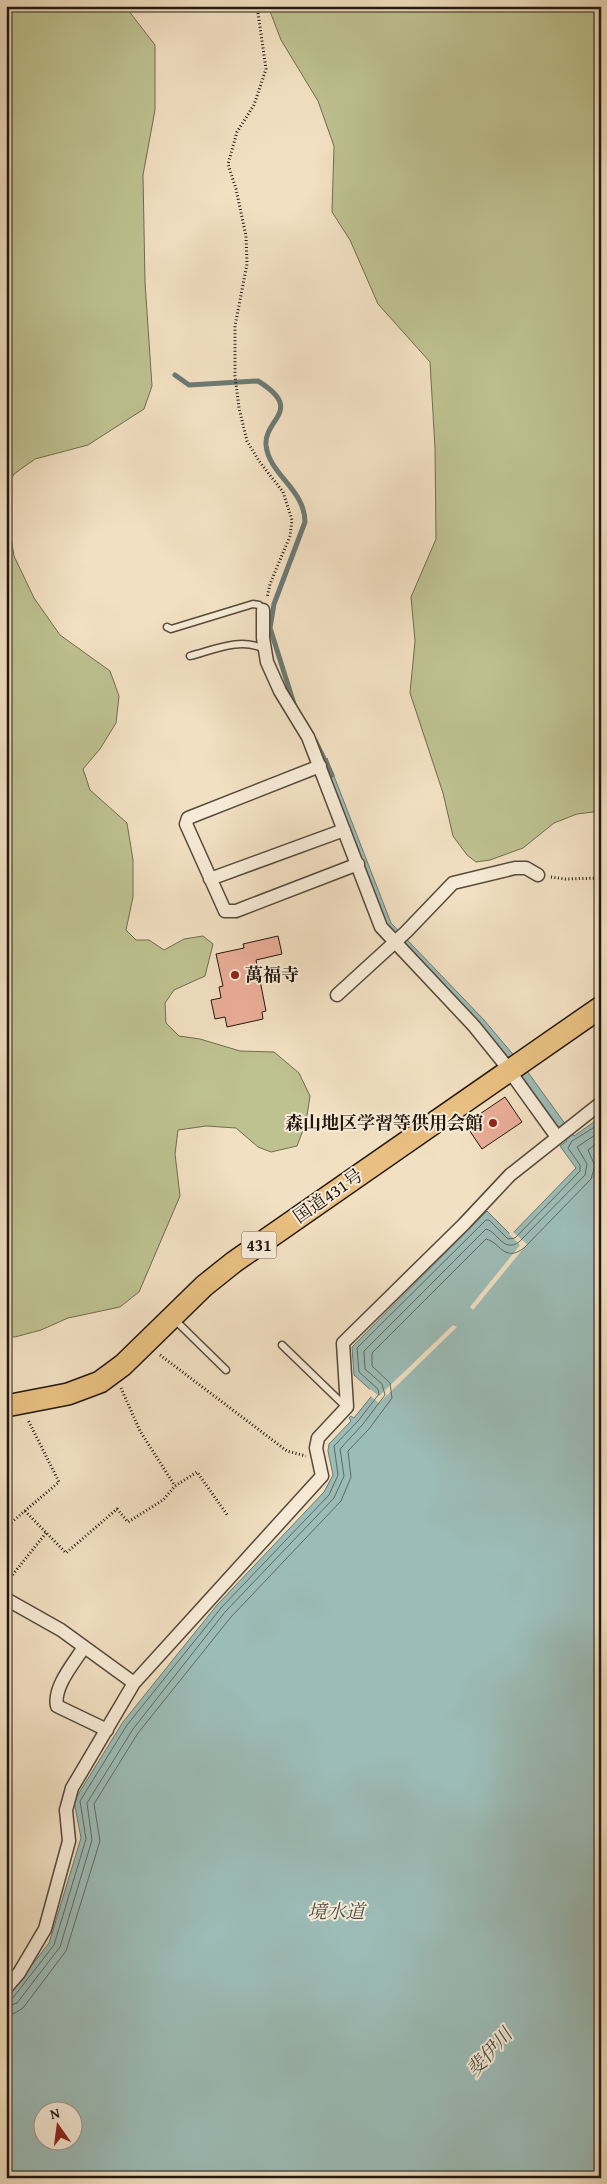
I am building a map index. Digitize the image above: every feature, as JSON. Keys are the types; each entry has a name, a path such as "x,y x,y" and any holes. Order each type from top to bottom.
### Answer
{"highway":[{"name":"国道431号","path":"13,1404 86,1389 113,1374 204,1286 234,1262 515,1068 601,1006"}],"street":[{"path":"264,610 264,649 267,662 280,691 308,737 381,927 399,938 474,1026 515,1068 562,1132"},
{"path":"320,766 188,818 186,824 225,911 236,911 358,864"},
{"path":"210,879 344,830"},
{"path":"337,995 399,938 453,883 515,868 526,868 538,875"},
{"path":"6,1988 20,1973 45,1929 69,1841 66,1817 72,1788 134,1683 322,1476 316,1448 318,1438 347,1407 343,1343 464,1224 510,1174 601,1102"},
{"path":"6,1599 61,1630 134,1683"},
{"path":"84,1647 59,1690 56,1701 57,1706 107,1730"}],"lane":[{"path":"167,627 172,629 252,604 259,605 264,610"},
{"path":"190,656 240,643 254,644 264,649"},
{"path":"172,1317 226,1370"},
{"path":"282,1345 347,1407"}],"path":[{"path":"257,6 266,70 254,105 237,132 228,164 236,189 246,236 246,264 235,326 236,386 247,440 259,461 283,492 292,520 290,536 270,584 264,610"},
{"path":"538,875 565,879 601,878"},
{"path":"145,1344 287,1450 319,1460"},
{"path":"113,1374 140,1431 174,1486"},
{"path":"6,1527 59,1482 13,1404"},
{"path":"25,1511 66,1553 117,1509 128,1522 162,1500 174,1486 197,1472 228,1516"},
{"path":"6,1584 46,1533"}],"green space":[{"path":"6,6 125,6 155,45 155,110 143,175 145,282 152,386 144,409 88,445 35,459 14,474 6,489"},
{"path":"268,6 601,6 601,811 577,814 554,823 523,848 490,860 476,862 467,855 453,836 443,793 410,693 415,641 411,597 436,539 435,448 430,362 378,304 350,240 332,212 334,146 318,101 281,40"},
{"path":"6,505 14,556 34,598 60,635 110,671 119,696 116,723 100,749 83,769 90,790 127,823 133,860 133,897 126,930 136,940 149,940 164,950 184,939 203,936 213,944 205,976 174,990 165,1003 166,1023 179,1036 200,1039 240,1051 274,1052 299,1073 310,1096 306,1122 297,1146 271,1152 258,1147 236,1128 206,1126 178,1130 175,1154 180,1196 139,1292 120,1307 68,1318 41,1330 15,1337 6,1336"}],"water":[{"name":"境水道","path":"327,758 391,923 484,1020 527,1071 574,1136 601,1117 601,2178 6,2178 6,1998 49,1943 81,1838 74,1801 123,1722 217,1605 324,1492 333,1475 328,1451 329,1444 351,1421 349,1418 351,1416 354,1418 374,1393 354,1375 352,1347 487,1211 511,1235 576,1168 560,1146 567,1141 387,927 333,786"}],"pier":[{"path":"512,1231 527,1244 473,1310 470,1307 520,1245 509,1234"},
{"path":"453,1325 457,1327 379,1403 369,1395 370,1389 379,1396"}],"building":[{"name":"萬福寺","path":"278,936 282,954 256,960 266,1011 262,1012 263,1019 227,1027 225,1017 215,1019 211,1000 221,998 219,987 223,986 216,954 244,948 243,944"},
{"name":"森山地区学習等供用会館","path":"505,1097 522,1122 482,1149 465,1124"}],"waterway":[{"path":"175,375 189,385 258,381 272,391 279,400 281,407 279,414 267,436 266,445 273,465 299,500 305,522 274,604 270,628 294,704"},
{"path":"315,740 332,775"}],"place":[{"name":"萬福寺","path":"235,975"},
{"name":"森山地区学習等供用会館","path":"493,1123"}],"water label":[{"name":"斐伊川","path":"489,2052"}]}
